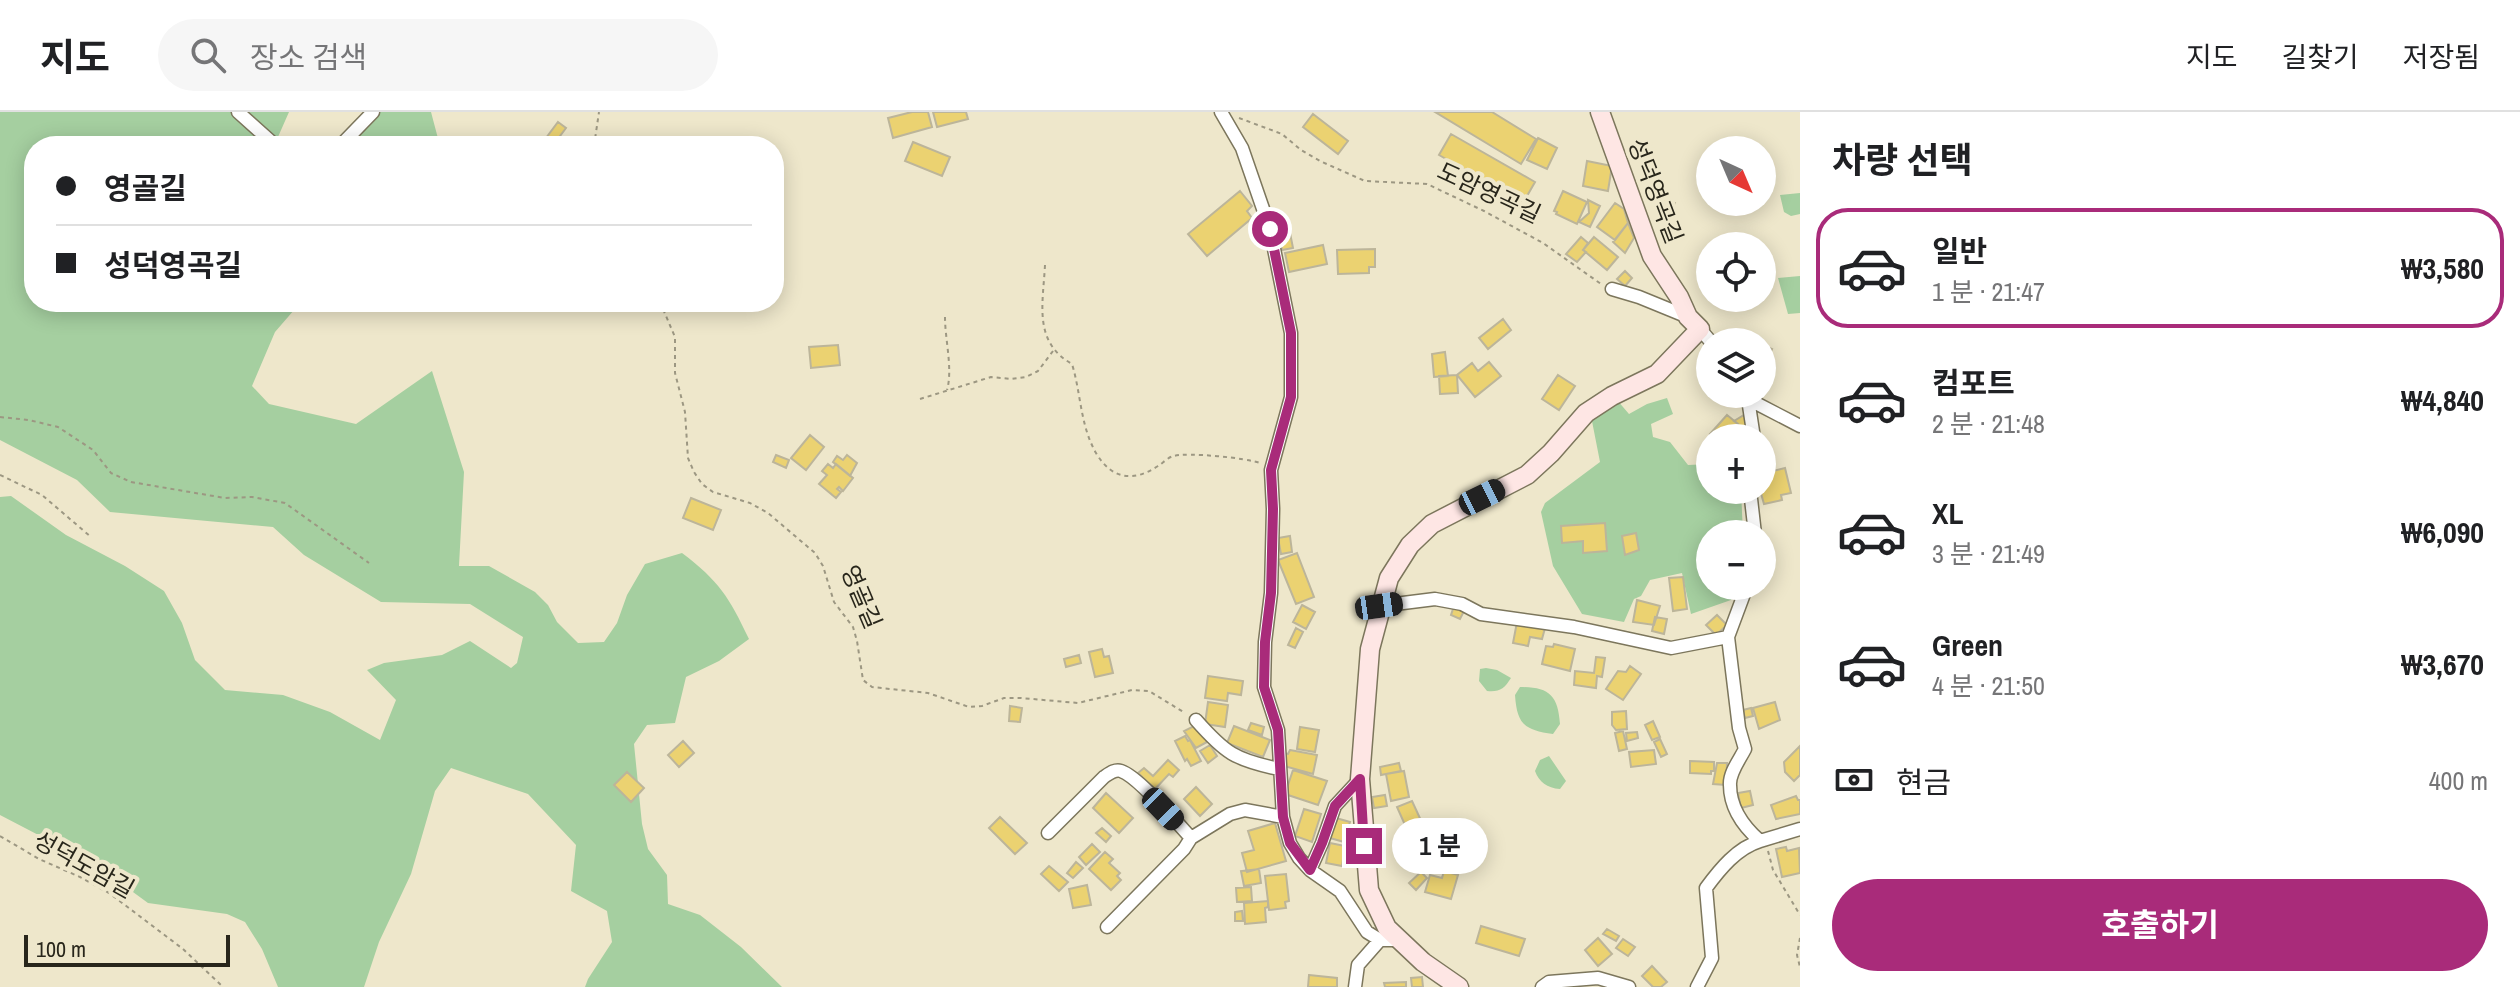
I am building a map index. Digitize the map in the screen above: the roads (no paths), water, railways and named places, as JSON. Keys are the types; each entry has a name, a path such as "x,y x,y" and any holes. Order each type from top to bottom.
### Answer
{"main road":[{"name":"성덕영곡길","path":"1600,112 1652,256 1699,328"},
{"path":"1459,987 1423,962 1387,928 1369,890 1360,779 1370,649 1379,606 1389,578 1410,545 1432,524 1527,475 1586,413 1657,374 1696,333"}],"street":[{"path":"238,112 265,136"},
{"path":"350,136 373,112"},
{"path":"1221,113 1242,148 1266,216 1291,333 1291,397 1271,470 1271,593 1264,687 1278,730 1283,817 1290,843 1310,870 1340,891 1367,932 1380,940 1400,940"},
{"path":"1612,289 1639,297 1698,328"},
{"path":"1768,408 1800,426"},
{"path":"1379,606 1435,599 1462,604 1481,614 1574,627 1671,648 1728,637"},
{"path":"1742,600 1728,637 1739,728 1745,749 1729,783 1734,807 1743,826 1760,841"},
{"path":"1196,720 1222,749 1251,764 1279,769"},
{"path":"1048,833 1104,777 1113,771 1120,771 1134,779 1191,838"},
{"path":"1310,870 1335,806 1360,779"},
{"path":"1107,927 1184,849 1191,838 1230,814 1245,810 1283,817"},
{"path":"1697,987 1712,958 1706,888 1722,865 1753,843 1800,829"},
{"path":"1355,987 1358,965 1380,940"},
{"path":"1542,987 1549,982 1598,978 1629,987"}]}
